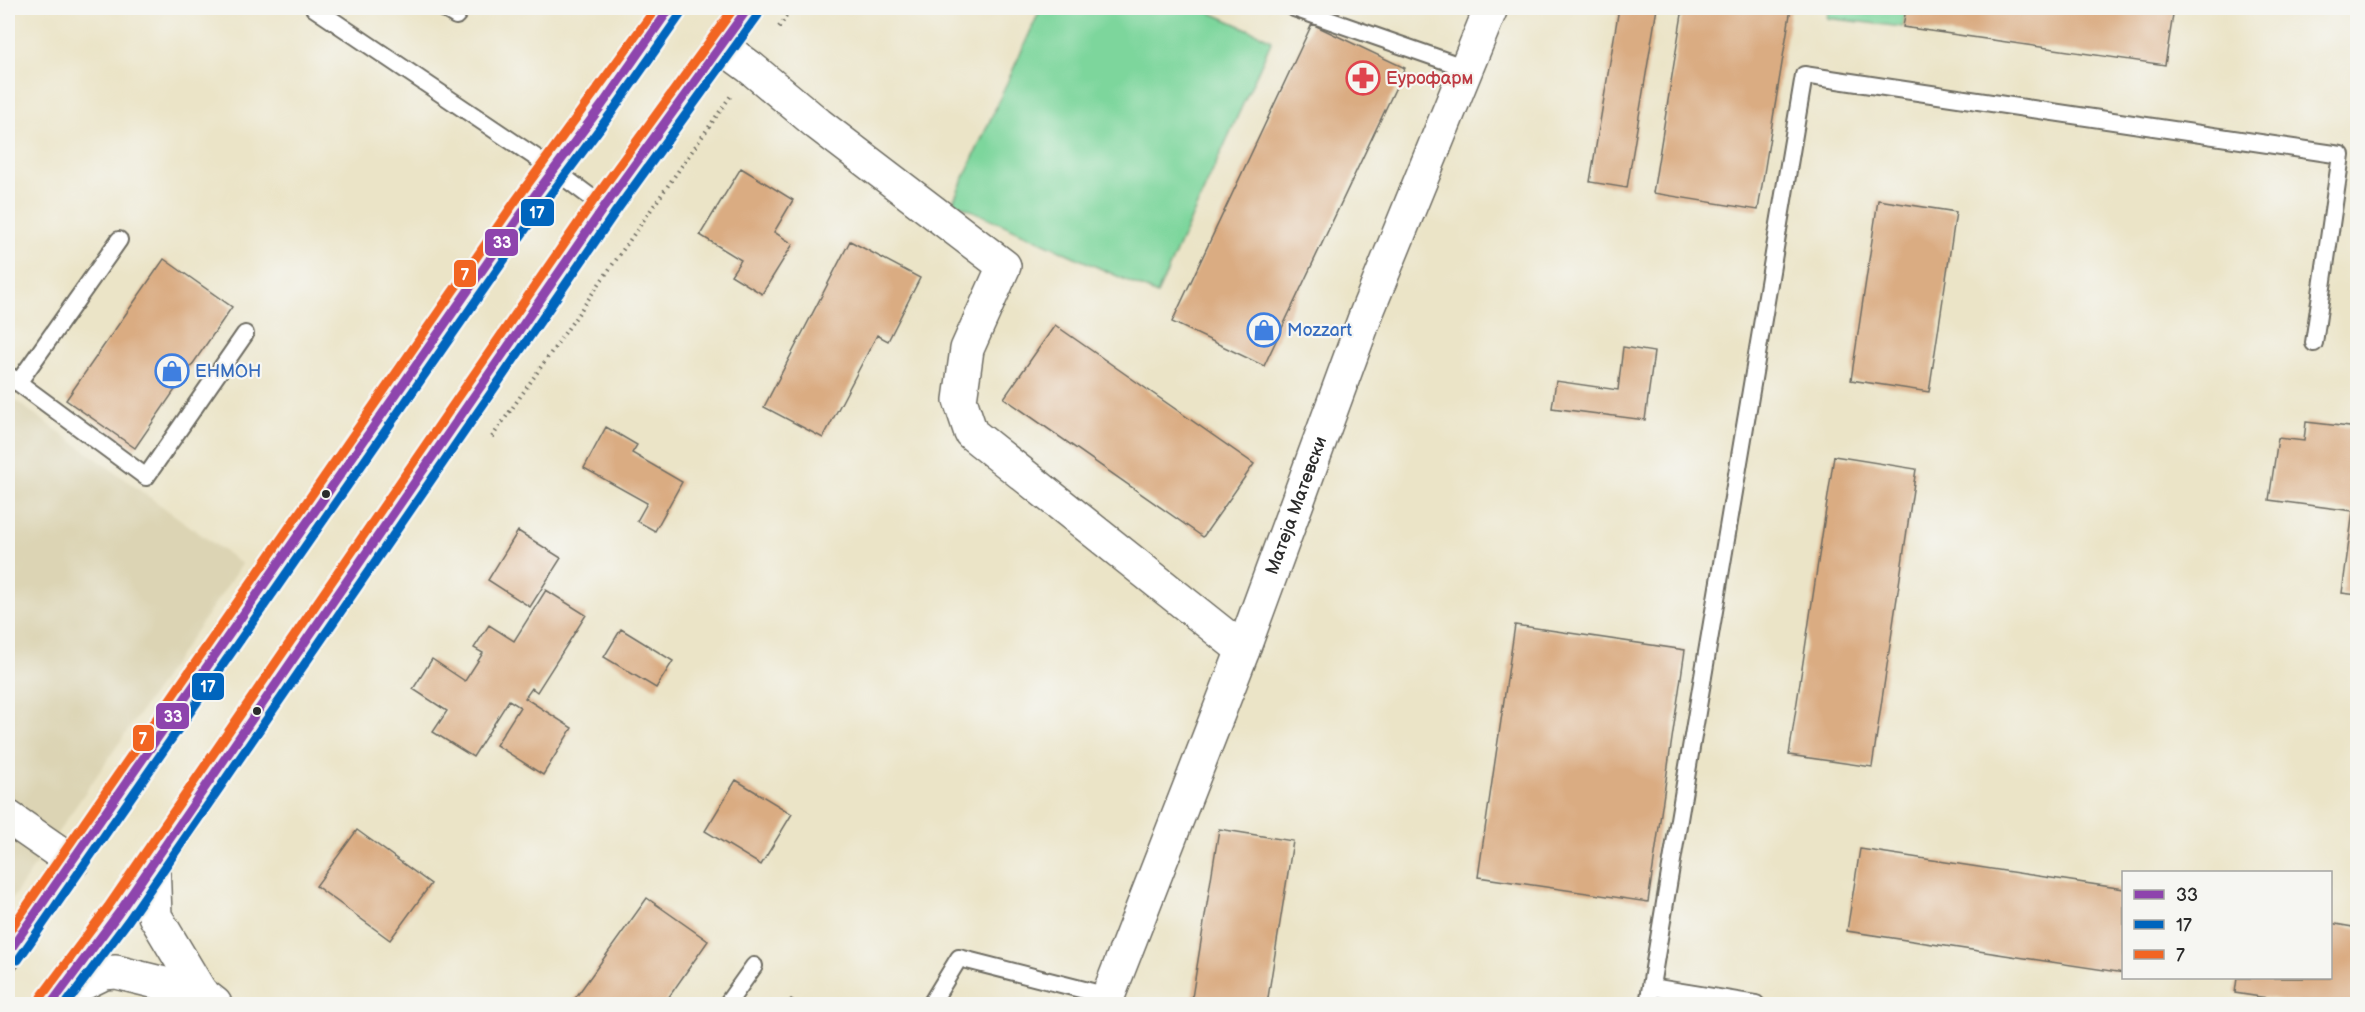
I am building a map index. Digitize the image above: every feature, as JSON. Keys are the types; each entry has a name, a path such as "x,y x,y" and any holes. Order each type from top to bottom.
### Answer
{"street":[{"path":"8,953 553,169 602,105 670,8"},
{"path":"54,1000 153,862 604,207 748,8"},
{"name":"Матеја Матевски","path":"1107,1000 1243,650 1367,312 1491,8"},
{"path":"721,46 818,124 1004,266 967,349 960,400 971,434 1243,650"},
{"path":"8,817 73,862"},
{"path":"153,862 155,916 208,999"},
{"path":"54,1000 104,973 116,972 208,999"}],"lane":[{"path":"314,8 553,169 604,207"},
{"path":"443,8 456,16 462,8"},
{"path":"1294,8 1466,68"},
{"path":"1647,1005 1804,75 2341,155 2314,343"},
{"path":"118,240 13,379 146,477 245,334"},
{"path":"931,1005 959,958 1107,1000"},
{"path":"727,1005 754,966"},
{"path":"1651,987 1712,1001 1756,1005"}],"shaded area":[{"path":"8,395 242,564 12,899 8,896"}],"green space":[{"path":"1041,8 1200,8 1272,40 1157,294 953,202"},
{"path":"1829,8 1906,8 1903,27 1827,18"}],"building":[{"path":"1619,8 1657,8 1627,188 1590,182"},
{"path":"1683,8 1791,8 1758,210 1653,193"},
{"path":"1906,8 2174,8 2165,65 1903,27"},
{"path":"1312,24 1405,68 1264,366 1172,322"},
{"path":"741,168 793,200 774,232 793,244 762,294 731,275 741,260 700,235"},
{"path":"1878,200 1956,212 1929,392 1851,380"},
{"path":"850,241 920,278 888,341 877,335 823,438 764,407"},
{"path":"164,259 232,307 135,448 66,400"},
{"path":"1055,325 1254,464 1203,537 1004,398"},
{"path":"1623,347 1654,352 1645,420 1552,408 1556,381 1618,390"},
{"path":"2306,422 2358,428 2358,595 2342,593 2353,511 2269,500 2278,438 2304,441"},
{"path":"606,427 637,445 632,453 682,482 655,531 637,521 647,503 584,468"},
{"path":"1834,456 1916,469 1872,767 1789,755"},
{"path":"518,531 561,558 530,607 488,580"},
{"path":"546,590 586,615 537,692 532,688 525,698 572,728 543,775 496,745 520,707 509,700 473,757 433,732 447,711 413,689 432,659 465,681 483,653 474,648 489,625 514,641"},
{"path":"1515,625 1685,650 1648,902 1478,877"},
{"path":"621,629 673,661 656,688 604,657"},
{"path":"736,780 792,814 761,865 705,831"},
{"path":"1219,829 1293,841 1267,1004 1191,1004"},
{"path":"357,830 431,884 390,940 316,886"},
{"path":"1860,849 2122,889 2122,973 1847,931"},
{"path":"647,898 708,941 664,1004 571,1004"},
{"path":"2332,923 2358,928 2358,1004 2307,1004 2235,993 2237,979 2332,979"},
{"path":"791,999 799,1004 786,1004"}],"transit line":[{"name":"7","path":"8,933 514,203 656,8"},
{"name":"33","path":"8,953 524,210 670,8"},
{"name":"7","path":"41,997 108,907 594,200 734,8"},
{"name":"33","path":"51,1004 118,914 604,207 748,8"},
{"name":"17","path":"18,960 534,217 680,15"},
{"name":"17","path":"66,1004 128,921 614,214 758,15"}],"place":[{"name":"Еурофарм","path":"1363,78"},
{"name":"Mozzart","path":"1264,330"},
{"name":"ЕНМОН","path":"172,371"}]}
